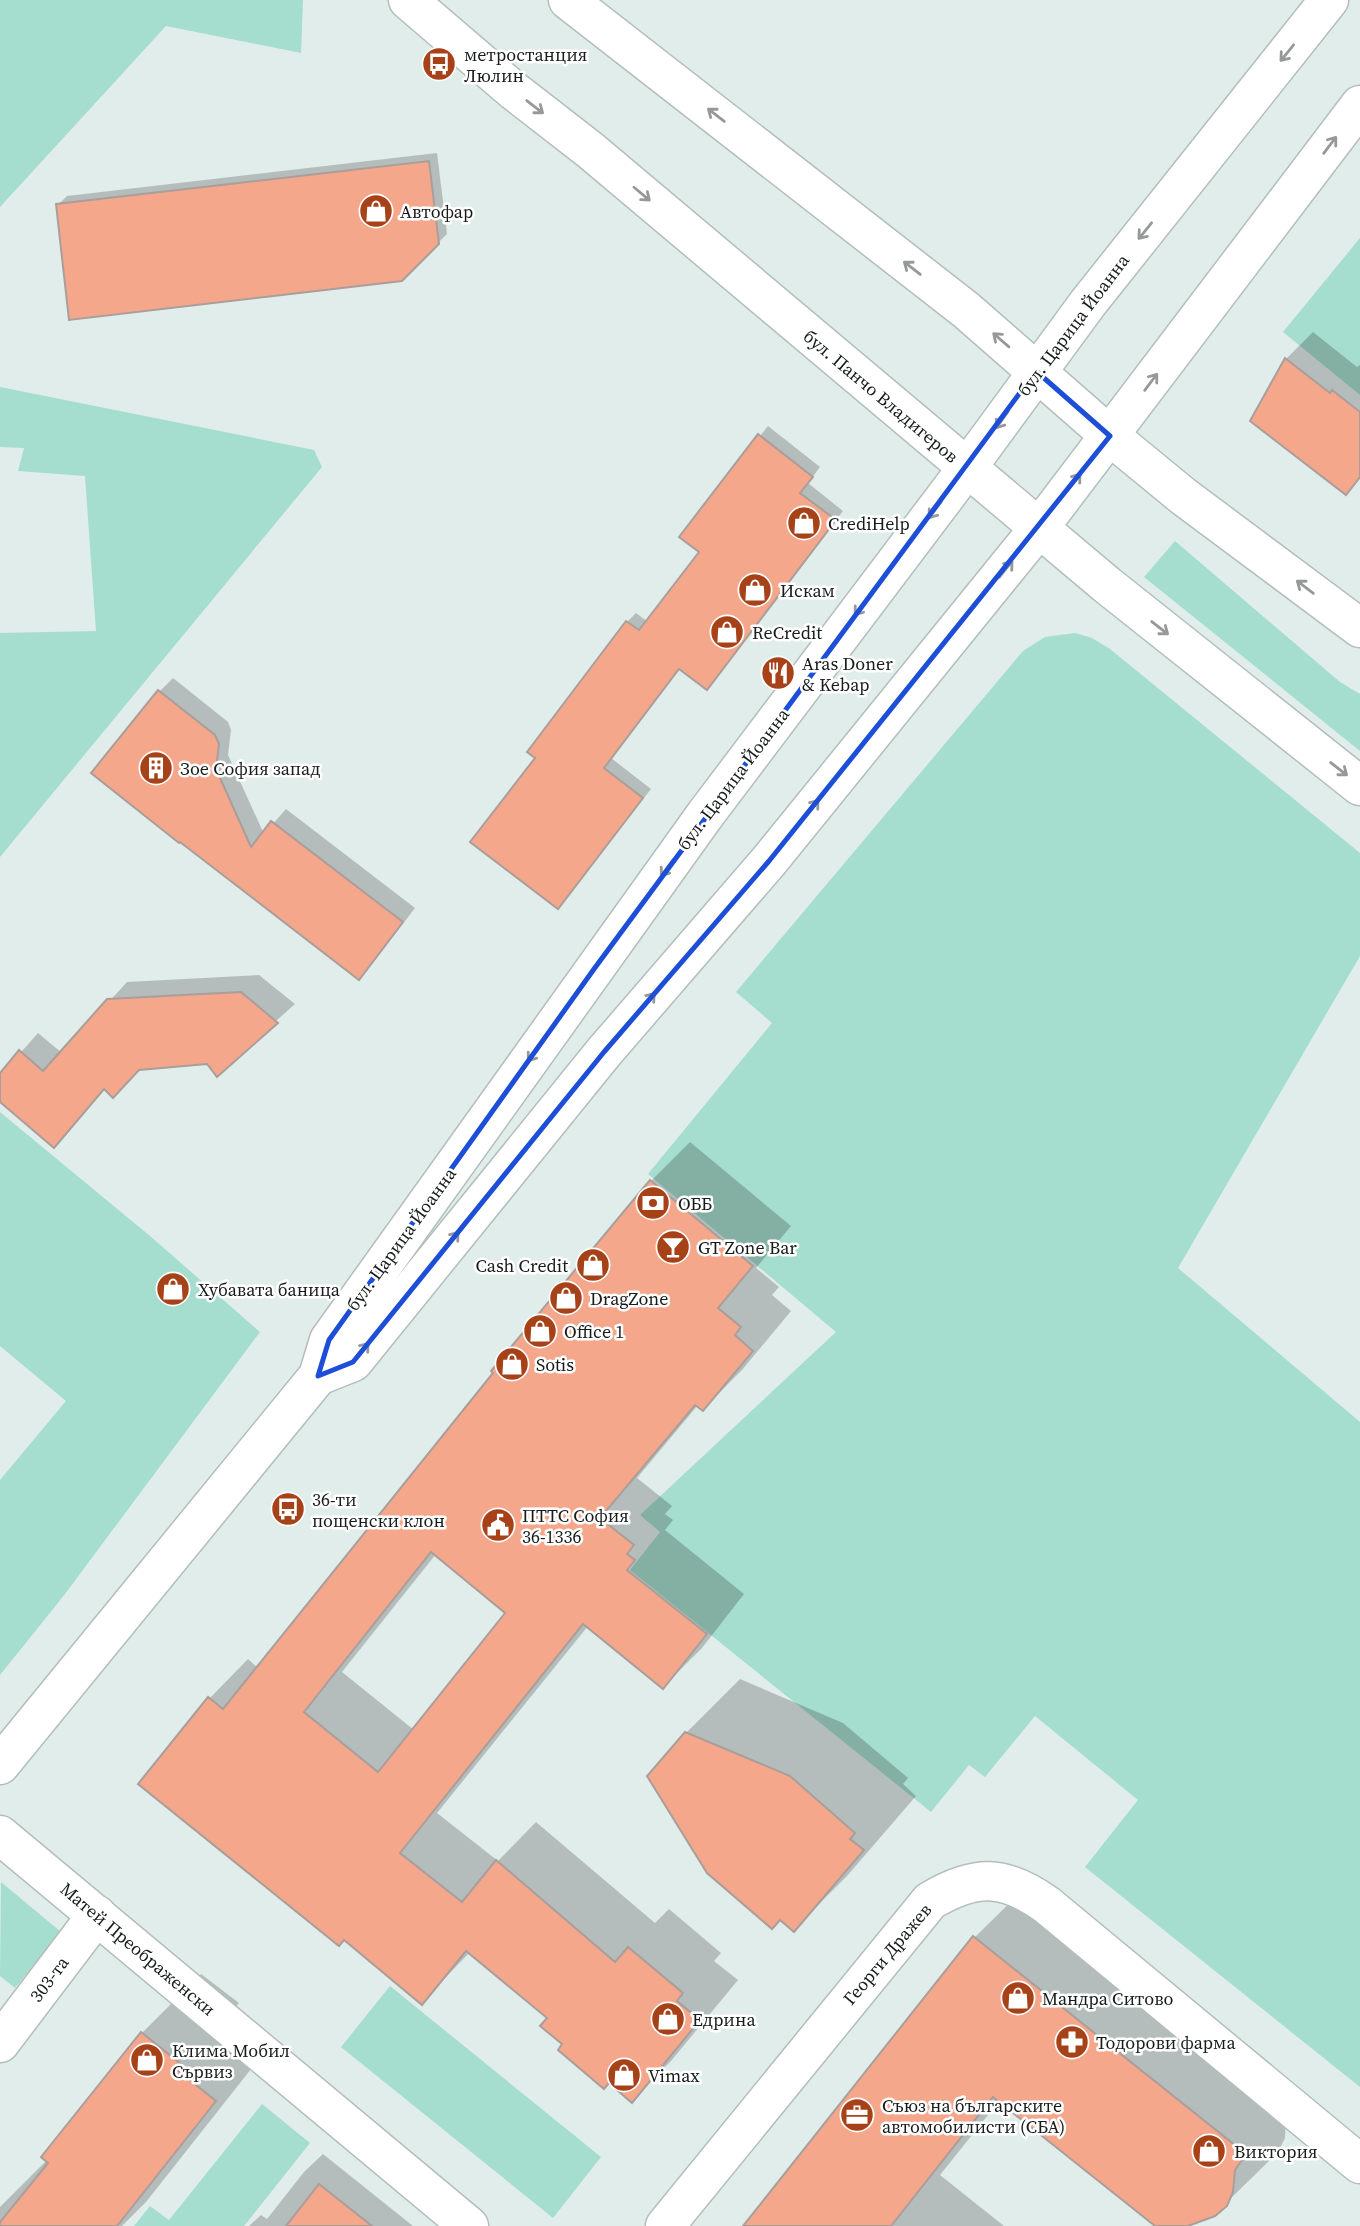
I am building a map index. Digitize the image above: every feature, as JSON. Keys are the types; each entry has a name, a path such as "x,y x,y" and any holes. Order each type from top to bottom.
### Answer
{"main road":[{"name":"бул. Панчо Владигеров","path":"408,0 514,91 611,167 1107,585 1360,786"},
{"path":"568,0 966,310 1183,496 1360,628"},
{"name":"бул. Царица Йоанна","path":"0,1765 318,1376 329,1340 705,815 967,468 1036,371 1329,0"},
{"name":"бул. Царица Йоанна","path":"318,1376 353,1362 604,1052 769,861 1039,528 1360,105"},
{"name":"Матей Преображенски","path":"0,1835 469,2226"},
{"name":"Георги Дражев","path":"665,2226 930,1901 951,1888 976,1881 1002,1882 1026,1890 1037,1898 1360,2164"},
{"name":"303-та","path":"0,2043 97,1915"}],"highlighted area":[{"path":"1036,371 1110,436 769,861 604,1052 353,1362 318,1376 329,1340 594,969"}],"green space":[{"path":"0,0 303,0 301,53 166,26 0,207"},
{"path":"1360,238 1360,395 1283,332"},
{"path":"0,387 314,450 322,467 0,857 0,633 96,631 85,476 18,471 24,448 0,447"},
{"path":"1175,541 1340,682 1360,694 1360,751 1144,577"},
{"path":"1075,633 1092,638 1110,649 1360,853 1360,956 1178,1268 1360,1422 1360,2087 1085,1867 1138,1800 1035,1716 985,1777 969,1765 931,1812 630,1570 660,1532 640,1515 836,1332 648,1174 772,1023 736,992 1023,651 1045,637"},
{"path":"0,1112 150,1236 260,1332 65,1594 0,1675 0,1480 66,1401 0,1346"},
{"path":"1,1882 61,1932 15,1988 0,1976"},
{"path":"390,1986 601,2157 553,2218 341,2047"},
{"path":"262,2104 310,2143 244,2226 134,2226 150,2206 169,2220"}],"building":[{"path":"429,161 439,244 402,281 69,320 56,204"},
{"path":"1285,358 1330,393 1332,390 1360,412 1360,477 1346,495 1250,421"},
{"path":"758,434 813,477 800,493 836,520 707,690 679,669 604,768 643,798 558,909 470,842 535,758 527,752 626,621 639,630 699,552 679,537"},
{"path":"158,690 215,735 219,744 216,769 251,847 271,821 403,922 359,980 91,773"},
{"path":"241,992 278,1023 217,1077 207,1064 139,1070 113,1098 104,1089 54,1148 0,1102 0,1073 19,1050 43,1071 107,999"},
{"path":"650,1180 753,1266 718,1308 741,1327 735,1335 753,1351 703,1411 695,1405 600,1518 634,1545 627,1554 635,1560 627,1570 707,1634 663,1689 583,1624 400,1853 462,1902 496,1860 615,1962 628,1947 683,1993 677,2001 700,2020 632,2103 609,2083 604,2089 558,2050 562,2044 540,2026 547,2018 466,1951 422,2005 344,1940 339,1946 138,1784 208,1697 223,1709 493,1373 491,1371","holes":["431,1552 505,1613 378,1772 304,1712"]},
{"path":"685,1732 790,1776 855,1833 850,1839 864,1850 794,1932 780,1920 772,1929 707,1873 647,1776"},
{"path":"973,1936 1246,2154 1235,2170 1233,2192 1227,2206 1215,2216 1188,2226 1155,2226 993,2097 891,2226 743,2226"},
{"path":"141,2032 181,2064 176,2069 216,2101 117,2226 0,2226 0,2222 48,2163 41,2157"},
{"path":"319,2184 372,2226 286,2226"}],"place":[{"name":"метростанция Люлин","path":"439,64"},
{"name":"Автофар","path":"376,211"},
{"name":"CrediHelp","path":"804,523"},
{"name":"Искам","path":"755,590"},
{"name":"ReCredit","path":"727,632"},
{"name":"Aras Doner & Kebap","path":"778,673"},
{"name":"Зое София запад","path":"156,768"},
{"name":"ОББ","path":"653,1203"},
{"name":"GT Zone Bar","path":"673,1247"},
{"name":"Cash Credit","path":"593,1265"},
{"name":"Хубавата баница","path":"173,1289"},
{"name":"DragZone","path":"566,1298"},
{"name":"Office 1","path":"540,1331"},
{"name":"Sotis","path":"512,1364"},
{"name":"36-ти пощенски клон","path":"288,1509"},
{"name":"ПТТС София 36-1336","path":"498,1525"},
{"name":"Мандра Ситово","path":"1018,1998"},
{"name":"Едрина","path":"668,2019"},
{"name":"Тодорови фарма","path":"1072,2042"},
{"name":"Клима Мобил Сървиз","path":"147,2060"},
{"name":"Vimax","path":"624,2075"},
{"name":"Съюз на българските автомобилисти (СБА)","path":"857,2115"},
{"name":"Виктория","path":"1209,2151"}]}
